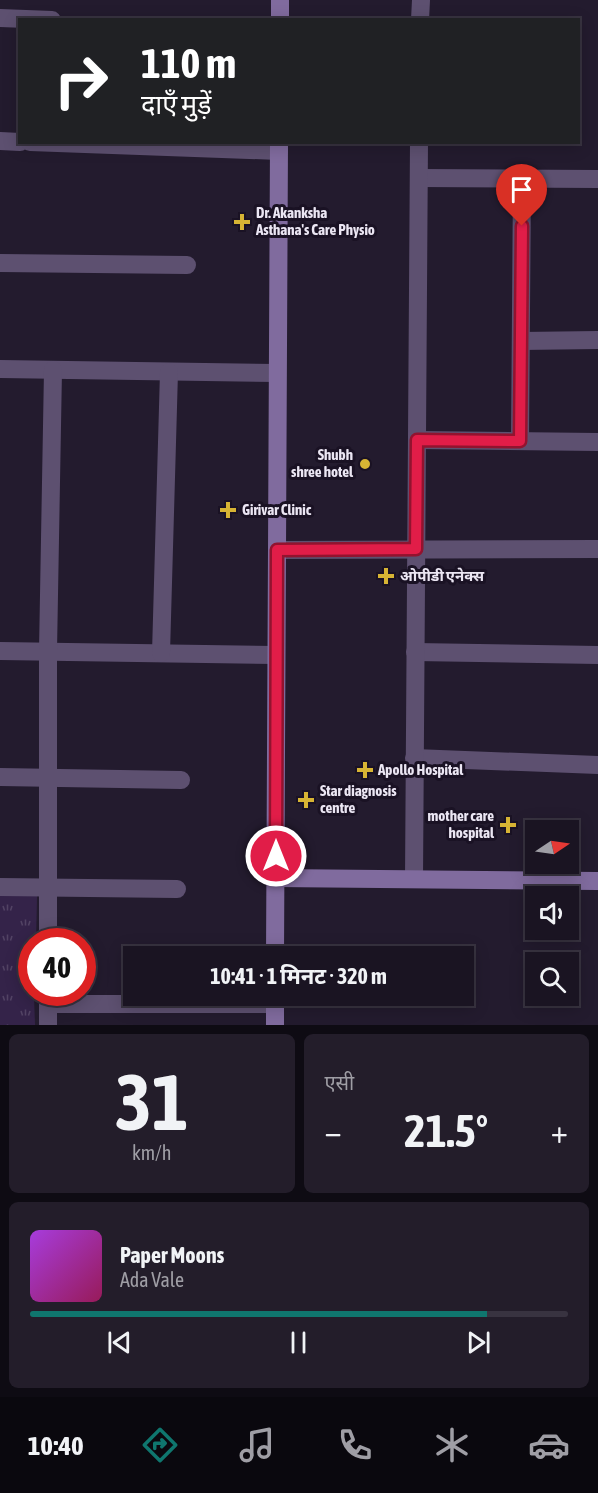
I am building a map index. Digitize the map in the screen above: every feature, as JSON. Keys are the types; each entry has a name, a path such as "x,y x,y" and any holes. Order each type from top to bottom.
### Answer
{"street":[{"path":"280,0 280,18"},
{"path":"420,18 421,0"},
{"path":"0,18 18,19"},
{"path":"0,141 18,142"},
{"path":"130,144 279,147 275,946"},
{"path":"414,879 419,144"},
{"path":"419,178 598,180"},
{"path":"520,441 522,180"},
{"path":"0,263 186,265"},
{"path":"521,340 598,340"},
{"path":"0,369 278,373"},
{"path":"48,928 48,651 54,370"},
{"path":"161,653 169,372"},
{"path":"417,440 598,442"},
{"path":"277,550 598,549"},
{"path":"0,651 276,655"},
{"path":"415,652 598,655"},
{"path":"414,758 598,765"},
{"path":"0,777 181,780"},
{"path":"276,878 598,881"},
{"path":"0,887 177,889"},
{"path":"96,998 123,999"},
{"path":"48,1006 48,1025"},
{"path":"275,1006 275,1025"}],"green space":[{"path":"0,891 37,896 36,928 18,928 18,1006 34,1006 35,1025 0,1025"}],"place":[{"name":"Dr. Akanksha Asthana's Care Physio","path":"242,222"},
{"name":"Shubh shree hotel","path":"365,464"},
{"name":"Girivar Clinic","path":"228,510"},
{"name":"ओपीडी एनेक्स","path":"386,576"},
{"name":"Apollo Hospital","path":"365,770"},
{"name":"Star diagnosis centre","path":"306,800"},
{"name":"mother care hospital","path":"508,825"}],"route":[{"path":"276,856 277,550 416,549 417,440 520,441 522,226"}]}
